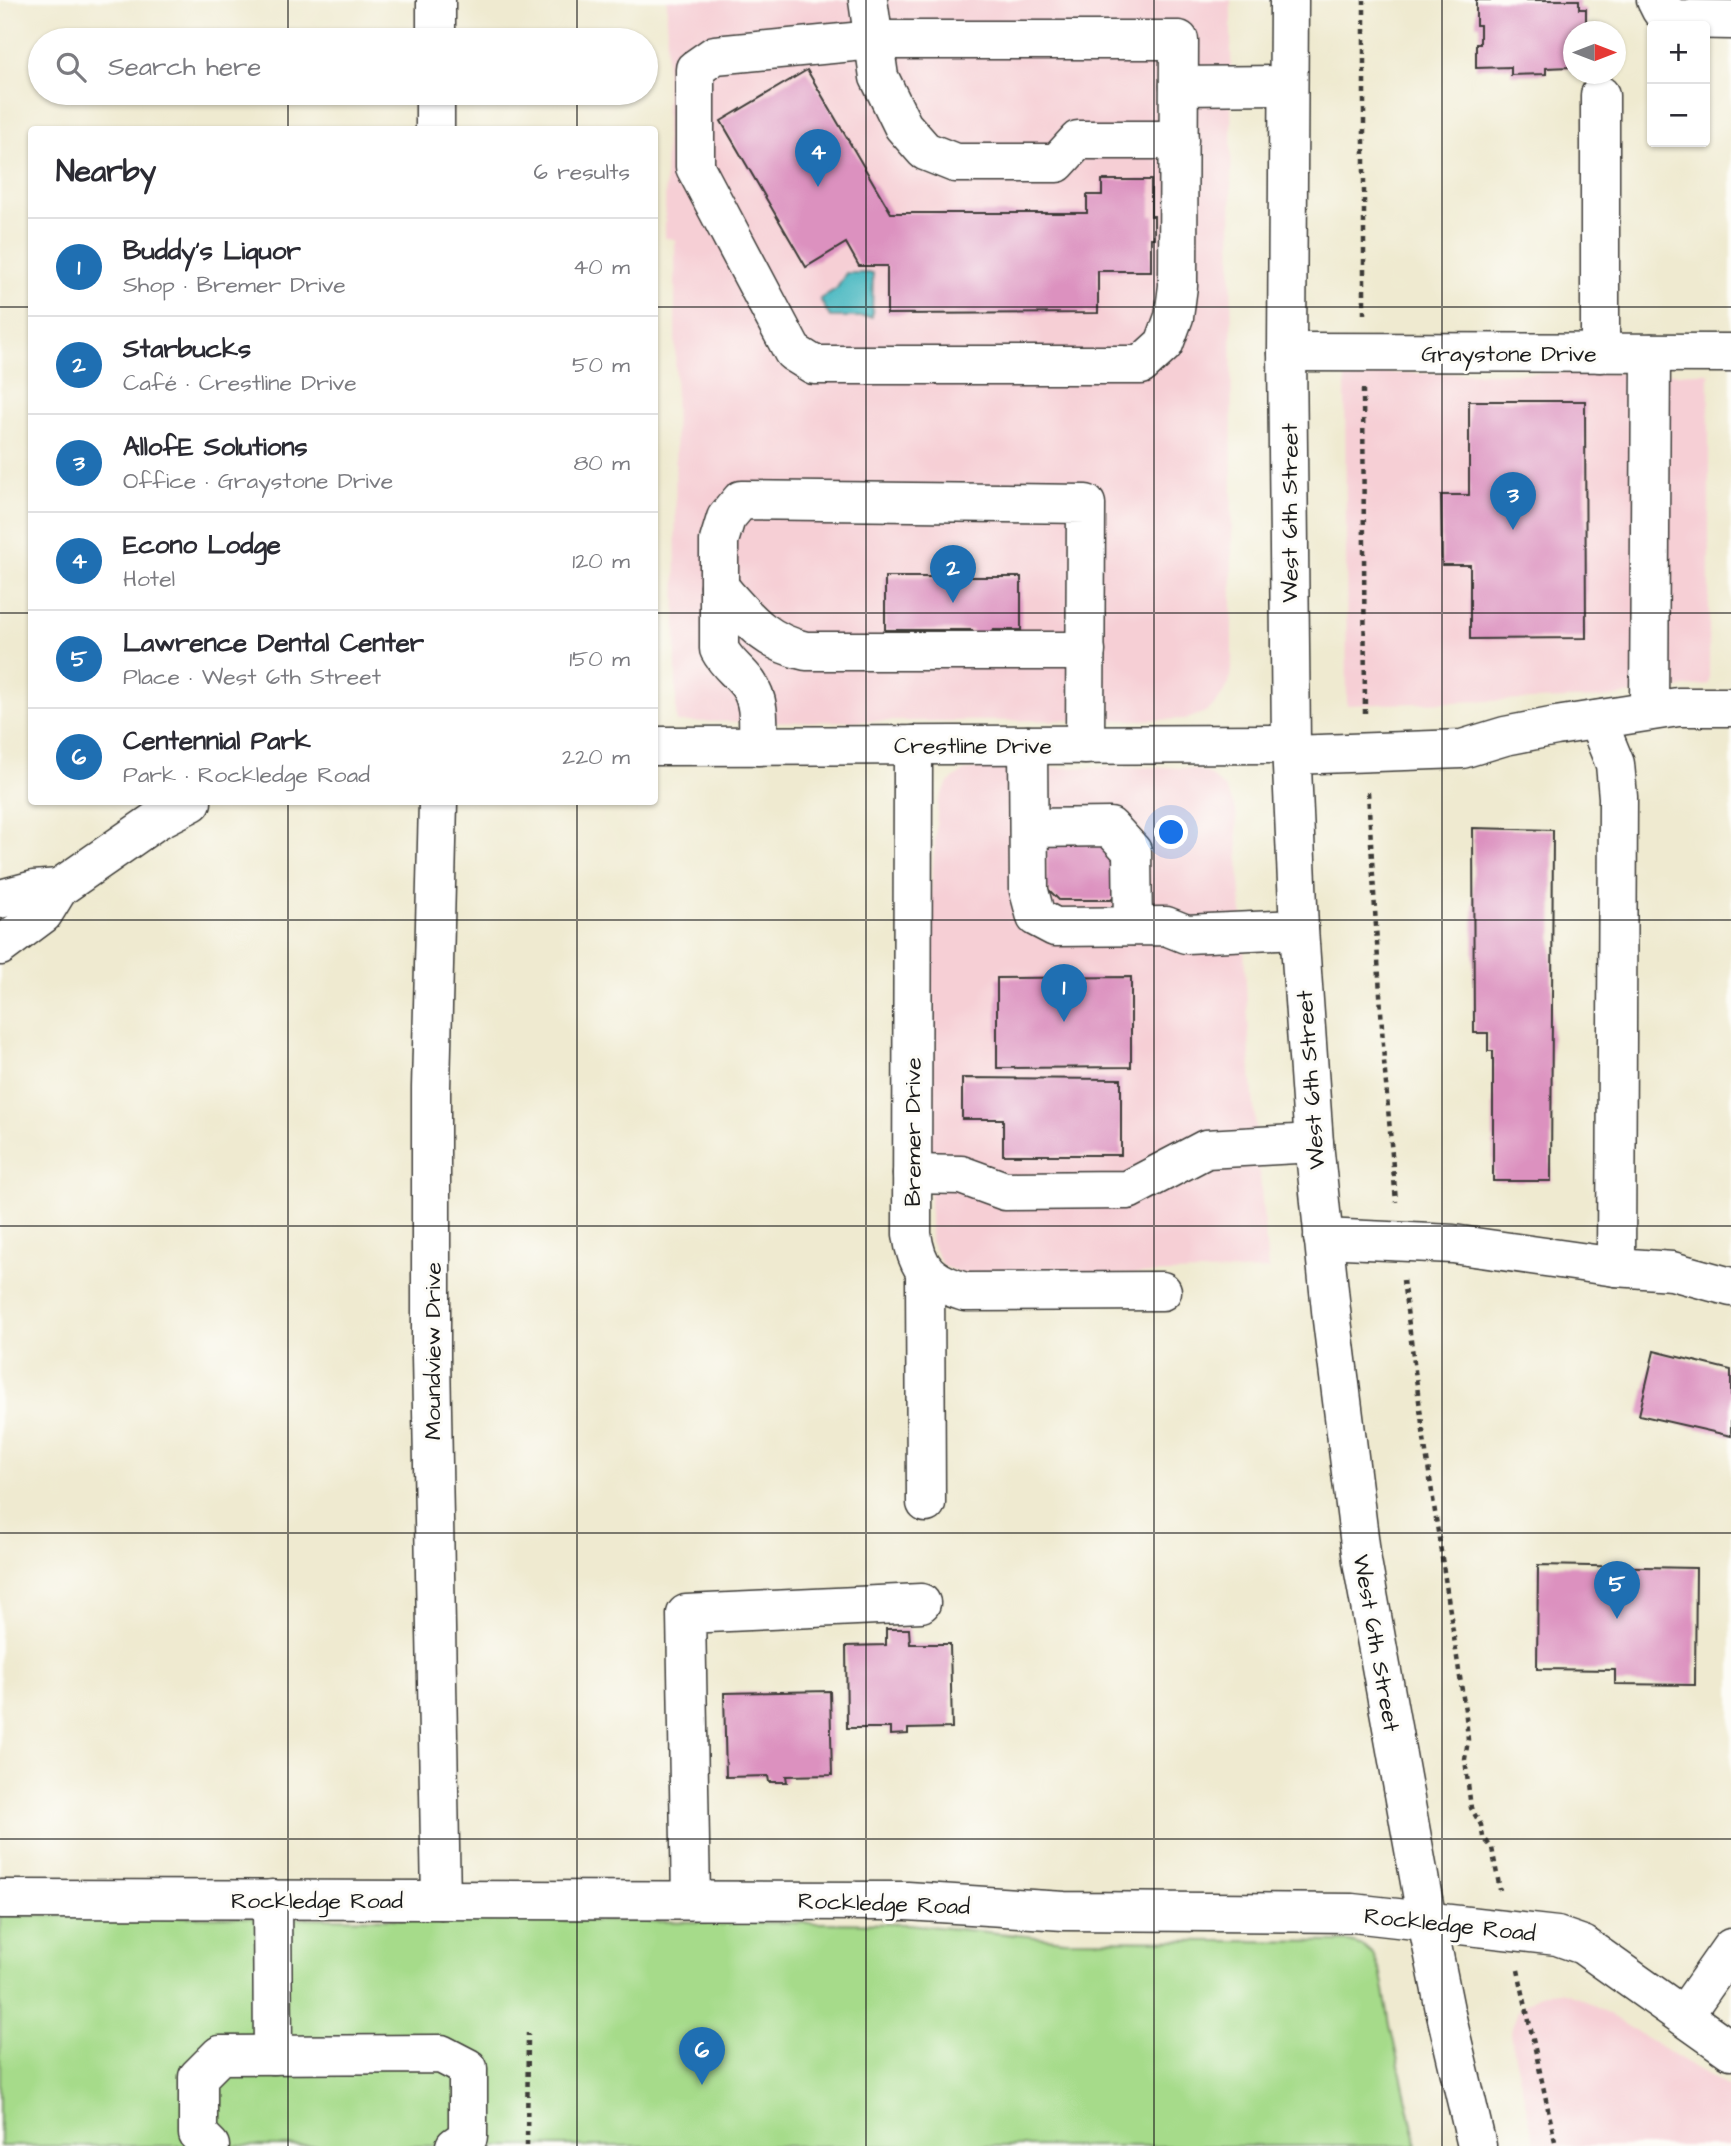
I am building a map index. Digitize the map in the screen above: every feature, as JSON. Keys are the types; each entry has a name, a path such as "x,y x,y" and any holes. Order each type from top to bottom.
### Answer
{"street":[{"path":"436,0 436,28"},
{"path":"868,0 879,77 903,126 925,151 955,163 1058,163 1078,140 1179,140"},
{"name":"West 6th Street","path":"1289,0 1287,352 1291,749 1298,929 1314,1143 1362,1561 1427,1921 1477,2146"},
{"path":"1656,0 1661,10 1675,19 1731,20"},
{"path":"874,40 1179,40 1178,286 1174,317 1164,344 1141,365 814,365 793,352 695,167 695,69 715,55 874,40"},
{"path":"1179,86 1288,85"},
{"path":"1600,95 1600,353"},
{"path":"435,105 435,126"},
{"name":"Graystone Drive","path":"1287,352 1731,353"},
{"path":"1649,711 1651,353"},
{"path":"758,746 758,706 754,695 748,683 726,662 719,649 719,541 726,518 741,500 1086,504 1085,745"},
{"path":"719,587 752,624 771,639 806,651 1086,651"},
{"name":"Crestline Drive","path":"658,746 1085,745 1367,752 1462,749 1505,736 1597,719 1678,707 1731,707"},
{"path":"1597,719 1615,764 1618,797 1616,1267"},
{"name":"Bremer Drive","path":"913,745 912,1234 915,1253 925,1273 926,1503"},
{"path":"1028,745 1029,891 1036,916 1055,927 1166,926 1186,933 1298,929"},
{"path":"0,946 43,914 59,888 157,820 186,805"},
{"name":"Moundview Drive","path":"438,805 431,1088 430,1356 441,1900"},
{"path":"1029,828 1110,827 1132,851 1133,926"},
{"path":"0,899 34,890 59,888"},
{"path":"912,1174 961,1175 1005,1191 1128,1190 1206,1149 1314,1143"},
{"path":"1323,1238 1453,1244 1616,1267 1672,1271 1731,1287"},
{"path":"925,1273 943,1285 965,1292 1163,1291"},
{"path":"691,1900 685,1614 921,1603"},
{"name":"Rockledge Road","path":"0,1899 908,1901 1064,1911 1353,1913 1557,1936 1583,1945 1731,2050"},
{"path":"272,1899 273,2055"},
{"path":"1684,2015 1731,1948"},
{"path":"210,2146 198,2134 198,2077 220,2055 441,2054 468,2068 468,2137 455,2146"}],"path":[{"path":"1364,0 1364,687 1384,1061 1400,1241 1425,1446 1466,1717 1468,1740 1465,1759 1471,1808 1481,1825 1483,1837 1492,1848 1495,1869"},
{"path":"1527,2009 1556,2146"},
{"path":"527,2146 528,2033"}],"shaded area":[{"path":"667,0 1231,0 1232,661 1229,684 1210,709 1187,719 1149,720 676,722 675,239 665,238"},
{"path":"1345,373 1709,373 1709,684 1604,698 1347,705"},
{"path":"978,768 1196,769 1207,773 1225,788 1236,810 1251,1071 1268,1270 1009,1278 960,1273 943,1266 930,1241 931,889 938,802 948,783 964,771"},
{"path":"1560,1991 1579,1997 1731,2089 1731,2146 1535,2146 1510,2034 1518,2010 1537,1996"}],"green space":[{"path":"0,1915 909,1924 1065,1940 1350,1942 1363,1946 1373,1954 1381,1974 1417,2146 0,2146"}],"water":[{"path":"846,273 873,273 872,317 830,317 820,299 837,288"}],"building":[{"path":"1476,0 1579,0 1579,9 1586,9 1586,21 1563,21 1563,67 1546,68 1546,74 1511,75 1511,67 1476,68 1476,44 1480,44 1480,25 1476,25"},
{"path":"807,70 891,213 1087,213 1087,195 1102,195 1102,180 1151,180 1154,238 1151,238 1151,271 1098,271 1098,313 887,314 887,266 859,266 846,243 806,267 721,121"},
{"path":"1469,401 1585,401 1586,638 1470,639 1470,565 1442,565 1441,495 1469,495"},
{"path":"885,577 1021,577 1021,630 994,630 994,639 972,639 972,630 885,630"},
{"path":"1473,828 1553,830 1551,1181 1493,1181 1493,1051 1488,1051 1488,1033 1474,1033"},
{"path":"1058,838 1124,849 1124,887 1111,900 1059,900 1047,888 1047,850"},
{"path":"1131,977 1131,1067 997,1068 997,978"},
{"path":"962,1078 1121,1079 1121,1155 1003,1155 1003,1119 962,1119"},
{"path":"1654,1351 1731,1370 1731,1436 1639,1415"},
{"path":"1538,1565 1696,1568 1695,1685 1615,1684 1615,1670 1537,1669"},
{"path":"886,1629 909,1629 910,1644 950,1644 952,1728 908,1729 908,1734 890,1735 890,1728 847,1728 846,1646 886,1645"},
{"path":"830,1691 832,1775 786,1776 787,1782 769,1782 768,1776 726,1777 724,1693"}],"place":[{"name":"Econo Lodge","path":"818,187"},
{"name":"AllofE Solutions","path":"1513,530"},
{"name":"Starbucks","path":"953,603"},
{"name":"Buddy's Liquor","path":"1064,1022"},
{"name":"Lawrence Dental Center","path":"1617,1619"},
{"name":"Centennial Park","path":"702,2085"}]}
